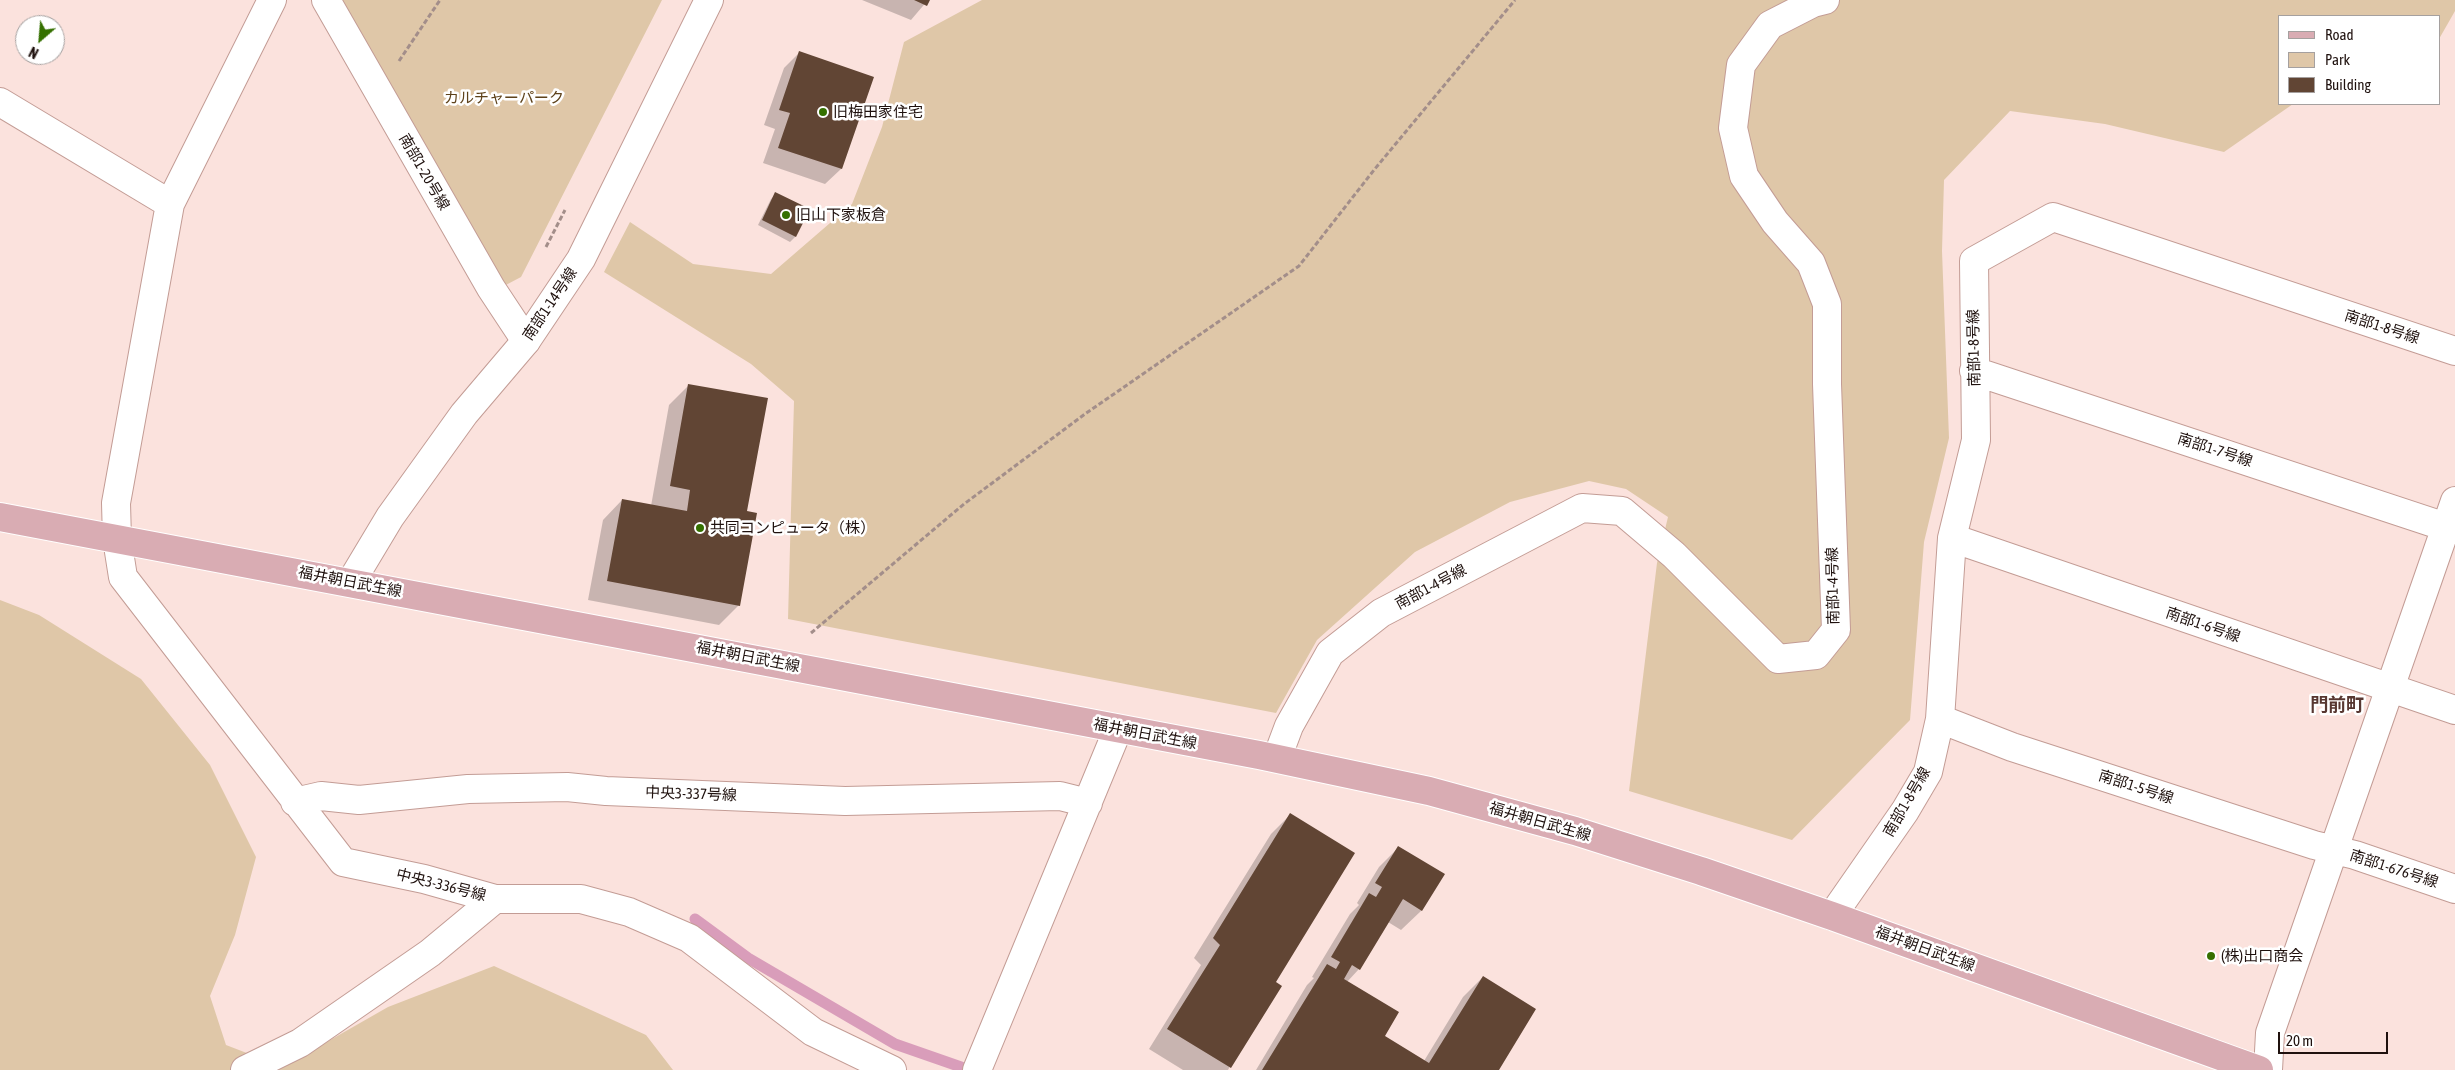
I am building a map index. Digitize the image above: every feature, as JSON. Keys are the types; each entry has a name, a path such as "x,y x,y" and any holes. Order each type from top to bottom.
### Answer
{"main road":[{"name":"福井朝日武生線","path":"0,517 1277,758 1428,791 1575,831 1701,871 1832,916 2260,1070"}],"street":[{"name":"中央3-336号線","path":"272,0 170,204 116,503 117,539 123,577 343,862 424,879 494,899 580,899 629,912 689,938 813,1032 892,1070"},
{"name":"南部1-20号線","path":"326,0 491,288 526,341"},
{"name":"南部1-14号線","path":"351,582 390,517 458,422 526,341 581,259 709,0"},
{"name":"南部1-4号線","path":"1277,758 1290,726 1330,653 1381,614 1582,508 1622,511 1674,555 1778,659 1816,655 1836,630 1826,304 1811,263 1775,222 1744,176 1733,128 1742,65 1770,25 1813,3 1825,0"},
{"path":"0,102 170,204"},
{"name":"南部1-8号線","path":"1832,916 1905,811 1928,772 1940,719 1952,538 1976,440 1974,260 2053,217 2455,351"},
{"name":"南部1-7号線","path":"1974,371 2451,528"},
{"path":"2268,1070 2270,1033 2389,688 2451,528 2455,501"},
{"name":"南部1-6号線","path":"1952,538 2455,710"},
{"name":"南部1-5号線","path":"1940,719 2012,747 2333,850"},
{"path":"977,1070 1118,729"},
{"name":"中央3-337号線","path":"295,802 321,796 359,800 468,789 567,787 606,791 845,801 1060,796 1088,803"},
{"name":"南部1-676号線","path":"2333,850 2455,889"},
{"path":"246,1070 300,1043 430,953 494,899"}],"path":[{"path":"378,93 440,0"},
{"path":"810,633 964,504 1085,414 1299,266 1374,170 1515,0"}],"green space":[{"name":"カルチャーパーク","path":"336,0 662,0 521,277 502,287"},
{"path":"982,0 2455,0 2455,11 2440,37 2440,15 2278,15 2278,105 2292,105 2224,152 2105,124 2010,111 1944,180 1942,251 1949,438 1924,542 1910,720 1792,840 1629,791 1657,563 1668,517 1626,489 1589,481 1510,502 1415,552 1317,640 1276,713 788,619 794,401 751,364 604,272 630,222 693,264 771,274 852,204 882,127 904,42"},
{"path":"0,600 39,615 141,679 210,765 256,857 235,935 210,996 226,1045 283,1067 388,1007 494,966 646,1035 673,1070 0,1070"}],"building":[{"path":"914,0 930,0 927,6"},
{"name":"旧梅田家住宅","path":"799,51 874,77 842,169 778,148 790,113 779,110"},
{"name":"旧山下家板倉","path":"775,192 810,209 796,237 762,220"},
{"path":"688,384 768,398 747,511 757,513 740,606 607,581 622,499 687,511 690,490 670,486"},
{"path":"1290,813 1355,853 1276,982 1282,986 1231,1068 1167,1029 1220,945 1213,938"},
{"path":"1398,846 1445,874 1422,911 1403,899 1360,970 1352,965 1344,979 1399,1012 1385,1036 1429,1063 1483,976 1536,1009 1499,1070 1262,1070 1327,964 1336,969 1340,962 1331,957 1369,893 1376,897 1382,887 1375,883"}],"waterway":[{"path":"695,919 748,958 895,1044 961,1067"}],"place":[{"name":"旧梅田家住宅","path":"823,112"},
{"name":"旧山下家板倉","path":"786,215"},
{"name":"共同コンピュータ（株）","path":"700,528"},
{"name":"(株)出口商会","path":"2211,956"}],"district":[{"name":"門前町","path":"2337,705"}]}
